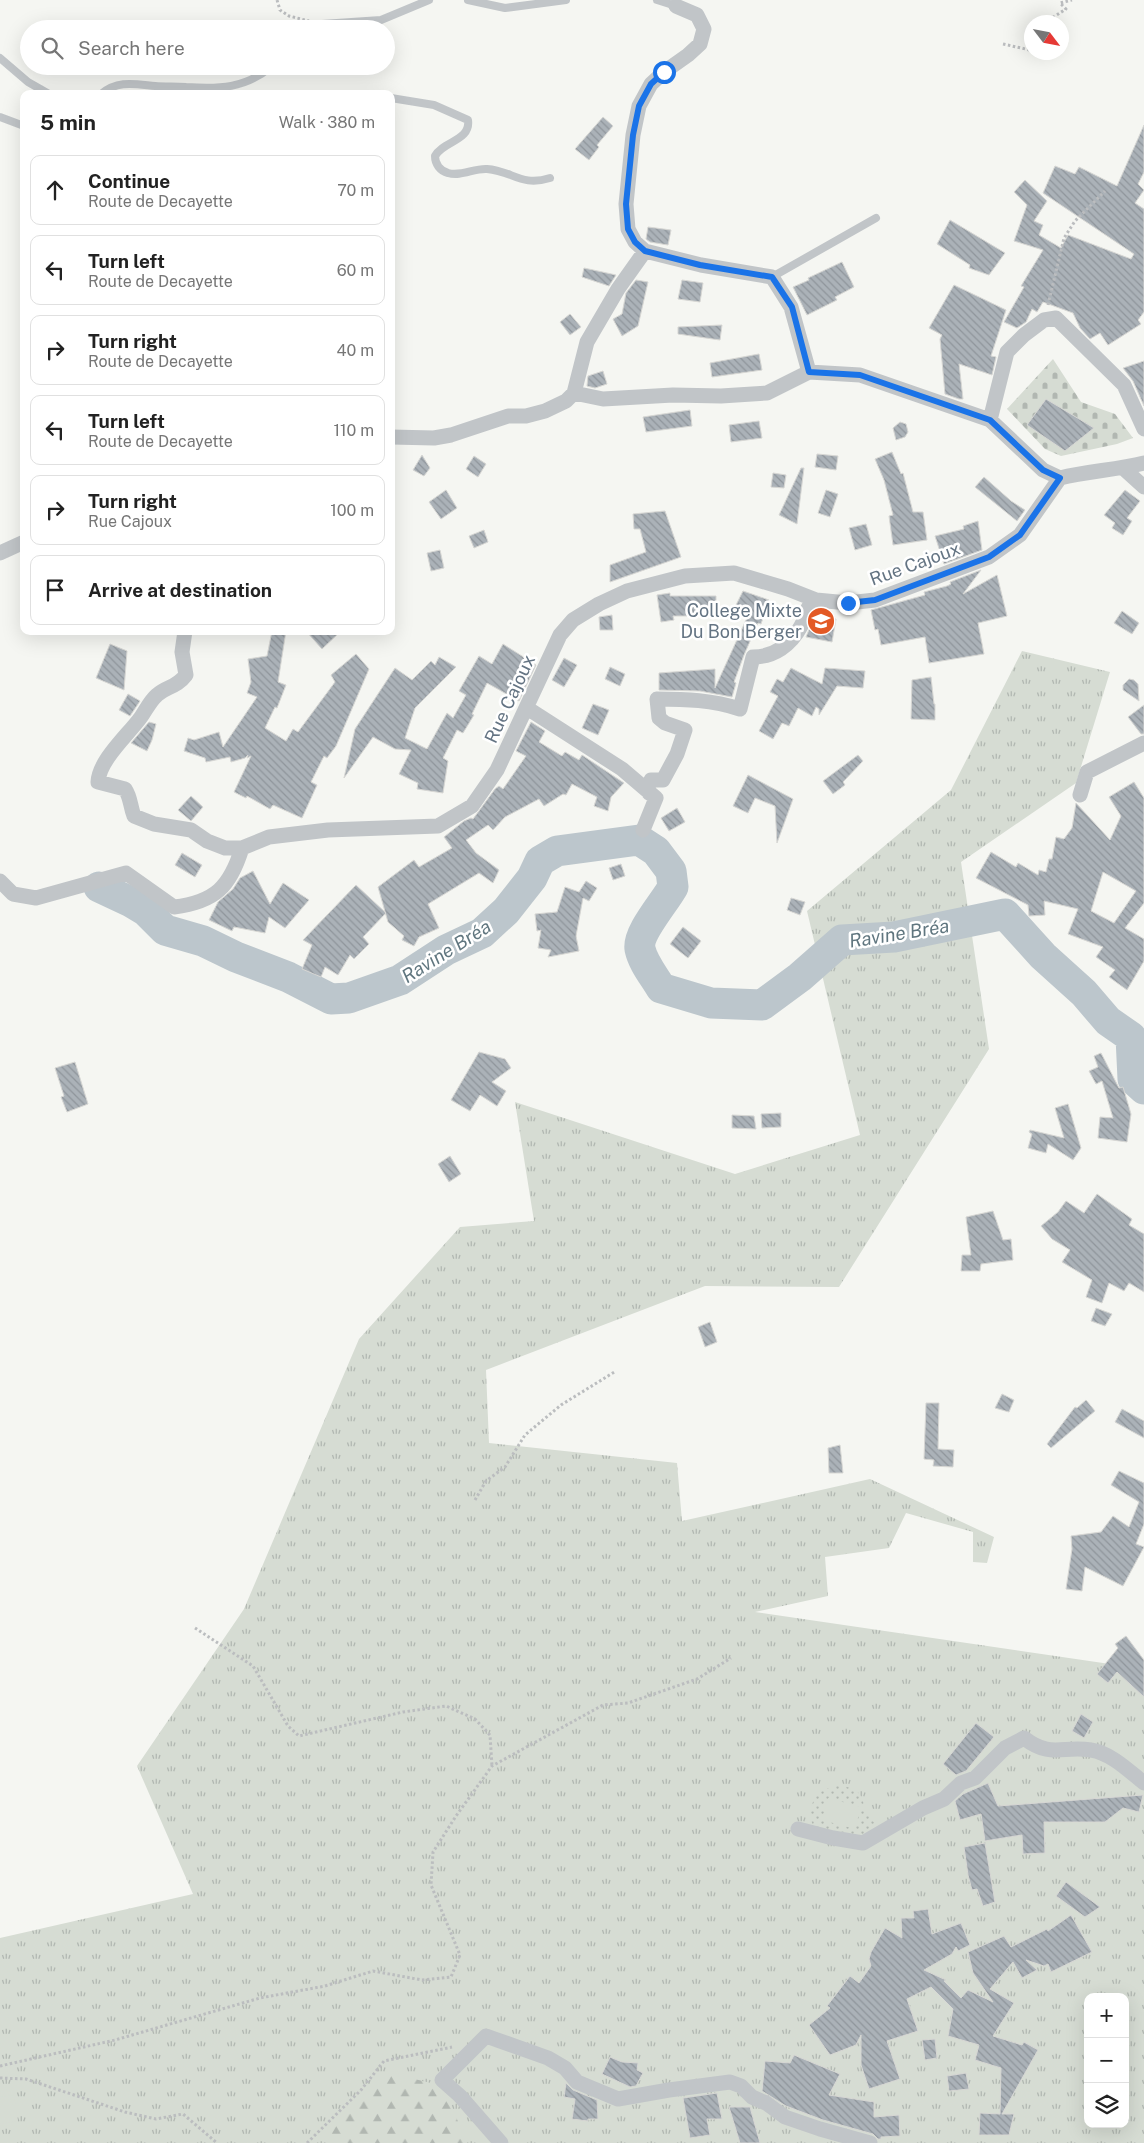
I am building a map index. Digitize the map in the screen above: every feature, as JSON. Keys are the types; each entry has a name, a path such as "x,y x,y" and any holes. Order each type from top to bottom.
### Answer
{"street":[{"path":"676,6 697,15 704,29 700,44 651,84 639,106 633,135 626,204 628,229 635,242 645,251 700,265 772,277 792,307 809,372"},
{"path":"395,437 434,438 451,435 508,416 526,416 545,411 566,401 574,393 587,342 618,289 645,251"},
{"path":"990,420 1007,352 1024,335 1044,320 1056,318 1124,385 1144,429"},
{"path":"574,393 604,399 673,394 721,396 767,393 809,372 860,375 990,420 1043,470 1060,478 1087,471 1123,468 1144,463"},
{"path":"1123,468 1144,487"},
{"name":"Rue Cajoux","path":"242,848 269,837 328,830 438,826 472,806 498,770 560,635 572,620 599,604 627,592 685,576 734,573 788,589 816,600 848,603 875,600 989,557 1020,535 1060,478"},
{"path":"0,552 20,544"},
{"path":"649,792 648,786 651,780 663,780 678,754 685,730 665,723 660,718 657,699 690,699 717,702 740,709 753,657 771,655 790,641 802,625 806,608 816,600"},
{"path":"0,881 13,894 36,898 126,873 174,907 193,905 215,895 235,870 242,848 225,848 207,841 191,830 169,828 144,821 134,816 130,807 131,798 125,789 98,782 98,774 109,756 158,693 179,684 186,675 182,652 184,635"},
{"path":"527,708 592,748 622,769 656,798 643,830"},
{"path":"1080,796 1087,772 1144,743"},
{"path":"798,1829 863,1843 924,1808 944,1799 961,1782 975,1778 1005,1748 1024,1738 1034,1746 1050,1751 1092,1750 1120,1763 1144,1782"},
{"path":"501,2143 460,2096 442,2080 486,2036 548,2058 565,2068 577,2082 618,2099 730,2082 741,2086 752,2097 766,2102 785,2117 870,2143"}],"lane":[{"path":"381,20 429,0"},
{"path":"468,0 505,8 566,0"},
{"path":"657,0 676,6"},
{"path":"0,58 28,82 42,90"},
{"path":"106,90 110,87 129,83 212,89 235,87 259,75"},
{"path":"395,99 434,104 468,120 463,136 442,147 434,156 438,166 447,173 456,174 486,169 529,182 538,182 550,178"},
{"path":"0,117 20,124"},
{"path":"772,277 876,218"}],"path":[{"path":"277,0 280,10 289,16 301,20"},
{"path":"1057,15 1066,9 1060,3 1072,0"},
{"path":"1004,44 1024,49"},
{"path":"1044,320 1064,238 1075,221 1105,191"},
{"path":"475,1500 486,1481 505,1467 525,1435 561,1405 616,1371"},
{"path":"195,1628 253,1666 288,1726 299,1736 403,1712 446,1706 475,1719 490,1735 492,1766"},
{"path":"0,2066 116,2040 260,1998 325,1986 373,1971 422,1980 451,1977 460,1955 431,1885 433,1852 492,1766 603,1705 628,1703 697,1679 731,1658"},
{"path":"307,2143 360,2090 384,2061 457,2046"},
{"path":"0,2078 26,2079 125,2112 156,2119 183,2114 217,2143"}],"green space":[{"path":"1053,359 1081,402 1115,414 1133,438 1117,444 1061,456 1045,449 1007,409"},
{"path":"1022,651 1110,672 1076,783 961,862 989,1049 839,1287 705,1286 486,1370 489,1443 677,1463 682,1521 870,1479 994,1537 987,1563 973,1562 973,1532 906,1513 889,1548 825,1557 828,1596 755,1612 1144,1669 1144,2143 0,2143 0,1938 193,1894 137,1766 244,1609 359,1339 460,1227 534,1221 515,1102 735,1174 860,1135 807,911 951,790"},
{"path":"835,1786 847,1787 860,1794 867,1813 878,1825 862,1837 814,1826 810,1813 814,1799 822,1791"},
{"path":"828,1798 861,1807 855,1829 822,1820"},
{"path":"390,2073 443,2086 467,2143 327,2143 325,2134"},
{"path":"14,2095 18,2121 0,2124 0,2097"}],"building":[{"path":"603,117 613,126 597,145 599,147 589,160 575,149"},
{"path":"1144,125 1144,172 1138,184 1144,190 1135,203 1144,209 1144,312 1138,320 1141,324 1108,345 1100,333 1090,339 1080,328 1073,313 1043,302 1037,312 1032,309 1026,322 1017,328 1004,322 1024,287 1021,286 1043,250 1014,241 1027,205 1014,192 1025,180 1047,201 1034,221 1043,225 1039,235 1061,248 1068,235 1131,259 1134,254 1043,193 1055,166 1075,174 1079,167 1117,186"},
{"path":"950,220 1005,253 989,275 969,268 970,265 937,244"},
{"path":"648,227 671,230 668,245 650,242 646,239"},
{"path":"842,262 854,287 835,297 837,300 807,315 793,287"},
{"path":"584,268 616,275 609,286 582,277"},
{"path":"636,280 648,282 638,326 622,336 613,319 622,314 626,293"},
{"path":"682,280 703,283 700,302 678,299"},
{"path":"954,285 1006,310 991,356 996,357 992,375 959,364 963,399 945,394 940,339 942,335 929,328"},
{"path":"570,314 581,327 570,335 560,322"},
{"path":"722,325 720,340 678,334 678,327"},
{"path":"759,354 762,370 712,377 710,363"},
{"path":"1144,361 1144,406 1133,381 1123,368"},
{"path":"603,371 607,384 595,388 587,386 588,376"},
{"path":"1046,399 1094,428 1065,451 1027,425"},
{"path":"690,410 692,426 646,432 643,417"},
{"path":"759,421 762,438 731,442 729,425"},
{"path":"900,422 906,424 908,432 905,437 896,440 893,428"},
{"path":"892,452 901,474 903,473 913,512 923,512 927,540 893,545 889,516 893,515 884,480 875,459"},
{"path":"817,454 838,456 836,470 815,467"},
{"path":"422,455 430,468 424,476 413,470"},
{"path":"474,456 486,464 478,477 466,469"},
{"path":"801,468 804,468 797,524 779,515"},
{"path":"773,473 786,475 784,488 771,487"},
{"path":"984,477 1011,501 1025,510 1017,521 975,487"},
{"path":"446,490 457,508 441,519 429,502"},
{"path":"826,490 838,494 830,517 818,513"},
{"path":"1125,490 1140,501 1127,518 1132,521 1123,535 1112,528 1115,523 1104,515"},
{"path":"665,511 681,557 610,582 610,565 646,552 640,529 634,529 633,514"},
{"path":"978,521 982,550 944,564 935,536 964,529 963,526"},
{"path":"866,524 872,545 855,550 849,528"},
{"path":"484,530 488,542 474,548 469,536"},
{"path":"440,550 444,568 431,571 427,553"},
{"path":"981,570 963,594 997,575 1007,616 978,623 984,654 929,663 925,637 881,645 878,629 875,630 871,610 925,595 924,592 947,586 951,584 950,582"},
{"path":"743,591 769,600 761,624 758,623 744,655 734,682 736,683 732,697 700,691 659,690 659,673 715,669 715,688 751,609 736,605"},
{"path":"670,593 670,596 716,596 716,616 673,616 674,620 661,622 657,595"},
{"path":"1122,611 1139,623 1132,634 1114,623"},
{"path":"612,615 613,630 600,630 599,617"},
{"path":"815,615 836,619 832,642 806,637"},
{"path":"271,635 285,635 278,682 286,685 277,708 275,707 265,728 286,741 293,729 298,732 335,682 331,675 356,654 369,669 336,746 327,758 324,756 311,782 317,785 302,818 273,805 270,809 247,796 246,798 234,792 251,756 247,758 248,755 245,758 231,762 230,757 206,762 205,758 184,751 188,738 194,740 219,732 223,747 257,697 247,693 251,682 248,659 267,656"},
{"path":"310,635 337,635 322,649"},
{"path":"110,644 127,651 124,690 96,678"},
{"path":"503,644 536,665 519,701 487,683 472,714 474,715 463,733 457,730 443,758 448,761 443,793 417,789 418,783 399,774 411,750 395,749 373,737 344,778 355,729 395,668 412,680 431,661 435,665 439,657 456,667 415,708 405,738 427,749 447,713 453,718 466,695 459,691 479,656 492,664"},
{"path":"564,658 577,665 564,687 552,680"},
{"path":"610,667 625,674 620,686 605,679"},
{"path":"791,668 822,684 825,668 865,671 863,688 837,686 819,715 819,709 816,707 812,716 798,708 789,726 782,723 773,739 759,731 778,696 770,692 777,679 783,682"},
{"path":"931,677 935,720 911,719 912,680"},
{"path":"1129,679 1134,680 1138,684 1139,701 1123,690 1123,685"},
{"path":"128,694 140,701 130,716 119,710"},
{"path":"593,704 609,710 598,735 582,728"},
{"path":"1144,705 1144,734 1141,734 1128,717"},
{"path":"149,722 156,724 147,751 131,743"},
{"path":"531,722 545,731 539,742 562,756 565,752 579,760 582,755 624,783 611,797 608,811 594,806 597,797 572,784 566,795 563,794 544,806 539,799 505,817 493,830 488,825 466,840 476,853 499,870 493,883 479,873 428,904 439,928 419,937 414,946 402,940 404,936 388,922 378,887 414,860 419,867 452,848 444,837 464,821 473,819 495,789 499,786 503,789 526,756 516,751"},
{"path":"858,755 863,761 843,782 845,785 833,794 823,781"},
{"path":"748,775 793,799 777,843 775,806 755,798 748,813 733,806"},
{"path":"1134,782 1144,798 1144,903 1125,928 1144,939 1144,961 1127,990 1109,977 1115,970 1096,957 1103,947 1068,934 1078,909 1044,901 1045,915 1029,916 1028,905 976,878 991,852 1016,867 1018,863 1038,875 1039,870 1046,872 1049,859 1052,859 1056,837 1064,839 1072,828 1076,803 1110,840 1121,816 1109,797","holes":["1103,872 1136,891 1114,923 1091,911"]},
{"path":"191,796 203,807 191,821 178,810"},
{"path":"677,808 685,822 669,831 661,818"},
{"path":"182,853 202,865 195,877 175,865"},
{"path":"621,864 625,876 613,880 609,868"},
{"path":"253,871 270,904 283,883 309,900 285,928 269,917 265,933 234,927 232,931 209,920 218,902 233,889 240,878"},
{"path":"586,881 597,888 589,901 583,898 576,936 579,951 548,957 551,950 538,948 541,930 537,931 535,914 557,912 565,887 579,892"},
{"path":"356,885 386,913 363,937 369,944 354,959 350,955 338,975 325,967 321,977 302,969 312,945 303,940"},
{"path":"791,898 805,902 800,915 787,910"},
{"path":"683,927 701,941 688,958 670,944"},
{"path":"479,1052 505,1059 511,1068 492,1082 506,1091 497,1106 480,1095 470,1111 451,1100"},
{"path":"1101,1053 1119,1088 1123,1087 1131,1114 1127,1142 1098,1138 1100,1117 1113,1118 1102,1081 1096,1084 1089,1071 1098,1067 1094,1056"},
{"path":"75,1062 88,1104 67,1112 61,1097 64,1096 55,1068"},
{"path":"1068,1104 1081,1148 1073,1160 1048,1144 1046,1153 1028,1148 1032,1134 1029,1132 1030,1130 1064,1138 1055,1108"},
{"path":"781,1113 781,1127 762,1128 761,1114"},
{"path":"732,1115 754,1116 756,1129 732,1128"},
{"path":"450,1156 461,1174 449,1182 438,1164"},
{"path":"1097,1194 1132,1219 1129,1225 1144,1234 1144,1292 1129,1283 1124,1291 1109,1283 1102,1303 1086,1297 1092,1280 1062,1262 1070,1250 1052,1239 1041,1226 1058,1212 1066,1201 1084,1213"},
{"path":"993,1211 1003,1240 1011,1239 1013,1260 981,1264 980,1271 961,1271 962,1255 971,1255 966,1217"},
{"path":"1096,1308 1112,1314 1105,1326 1091,1321"},
{"path":"710,1322 717,1342 705,1347 698,1327"},
{"path":"1002,1394 1014,1400 1009,1412 995,1408"},
{"path":"1086,1400 1095,1411 1051,1448 1047,1444 1075,1407 1077,1408"},
{"path":"926,1403 939,1403 938,1449 954,1450 953,1467 933,1466 934,1460 924,1459"},
{"path":"1122,1409 1144,1421 1144,1438 1115,1422"},
{"path":"840,1445 843,1473 829,1473 828,1448"},
{"path":"1119,1471 1144,1483 1144,1524 1136,1544 1144,1547 1123,1586 1085,1567 1082,1591 1066,1589 1072,1549 1071,1536 1101,1532 1113,1516 1129,1527 1139,1502 1111,1485"},
{"path":"1126,1636 1144,1660 1144,1697 1117,1672 1108,1683 1097,1674 1118,1648 1115,1644"},
{"path":"1081,1714 1093,1722 1084,1738 1072,1731"},
{"path":"976,1723 994,1737 966,1771 956,1775 943,1764"},
{"path":"988,1783 998,1806 1143,1795 1139,1812 1123,1808 1105,1822 1044,1822 1045,1853 1023,1854 1022,1835 985,1841 981,1814 960,1820 955,1801 963,1794"},
{"path":"985,1843 995,1902 983,1906 977,1889 972,1890 964,1847"},
{"path":"1066,1882 1100,1907 1085,1917 1056,1896"},
{"path":"928,1909 932,1934 961,1923 970,1945 958,1951 956,1947 952,1954 924,1970 946,1980 944,1981 961,1998 968,1990 993,2002 973,1973 968,1952 1004,1936 1011,1947 1047,1929 1048,1931 1071,1915 1092,1952 1051,1972 1048,1964 1044,1966 1026,1960 1037,1970 1022,1978 1013,1962 990,1989 1014,2003 993,2036 1022,2045 1024,2042 1038,2050 1002,2114 1014,2114 1009,2135 979,2135 980,2113 1000,2114 1001,2068 975,2060 979,2045 948,2036 953,2009 931,1987 907,1999 918,2031 887,2041 900,2079 869,2089 861,2065 861,2035 856,2045 830,2055 809,2025 830,2008 827,2006 850,1976 859,1983 871,1966 869,1959 871,1952 885,1928 902,1938 901,1918 914,1918 913,1911"},
{"path":"935,2039 937,2058 925,2060 922,2040"},
{"path":"794,2055 840,2074 829,2095 874,2102 874,2117 899,2115 900,2136 881,2137 881,2139 878,2139 873,2134 823,2120 786,2106 762,2091 765,2061 790,2063"},
{"path":"610,2057 622,2062 638,2063 637,2070 643,2073 636,2086 630,2087 602,2074"},
{"path":"966,2073 969,2089 949,2091 947,2076"},
{"path":"566,2083 573,2090 597,2100 598,2119 588,2119 588,2121 572,2119 575,2099 564,2097"},
{"path":"717,2093 722,2119 707,2119 710,2135 690,2138 683,2098"},
{"path":"729,2107 750,2107 760,2143 740,2143"}],"waterway":[{"name":"Ravine Bréa","path":"99,887 146,911 165,930 203,941 236,957 288,977 331,999 349,998 400,980 446,950 482,933 506,911 532,878 540,861 557,851 639,840 656,851 671,871 673,887 647,926 640,942 640,949 644,959 661,988 711,1003 762,1005 800,977 842,940 894,937 1005,914 1043,956 1084,993 1108,1021 1131,1037 1133,1079 1144,1089"}],"place":[{"name":"College Mixte Du Bon Berger","path":"821,621"}],"route":[{"path":"664,72 651,84 639,106 633,135 626,204 628,229 635,242 645,251 700,265 772,277 792,307 809,372 860,375 990,420 1043,470 1060,478 1020,535 989,557 875,600 848,603"}]}
